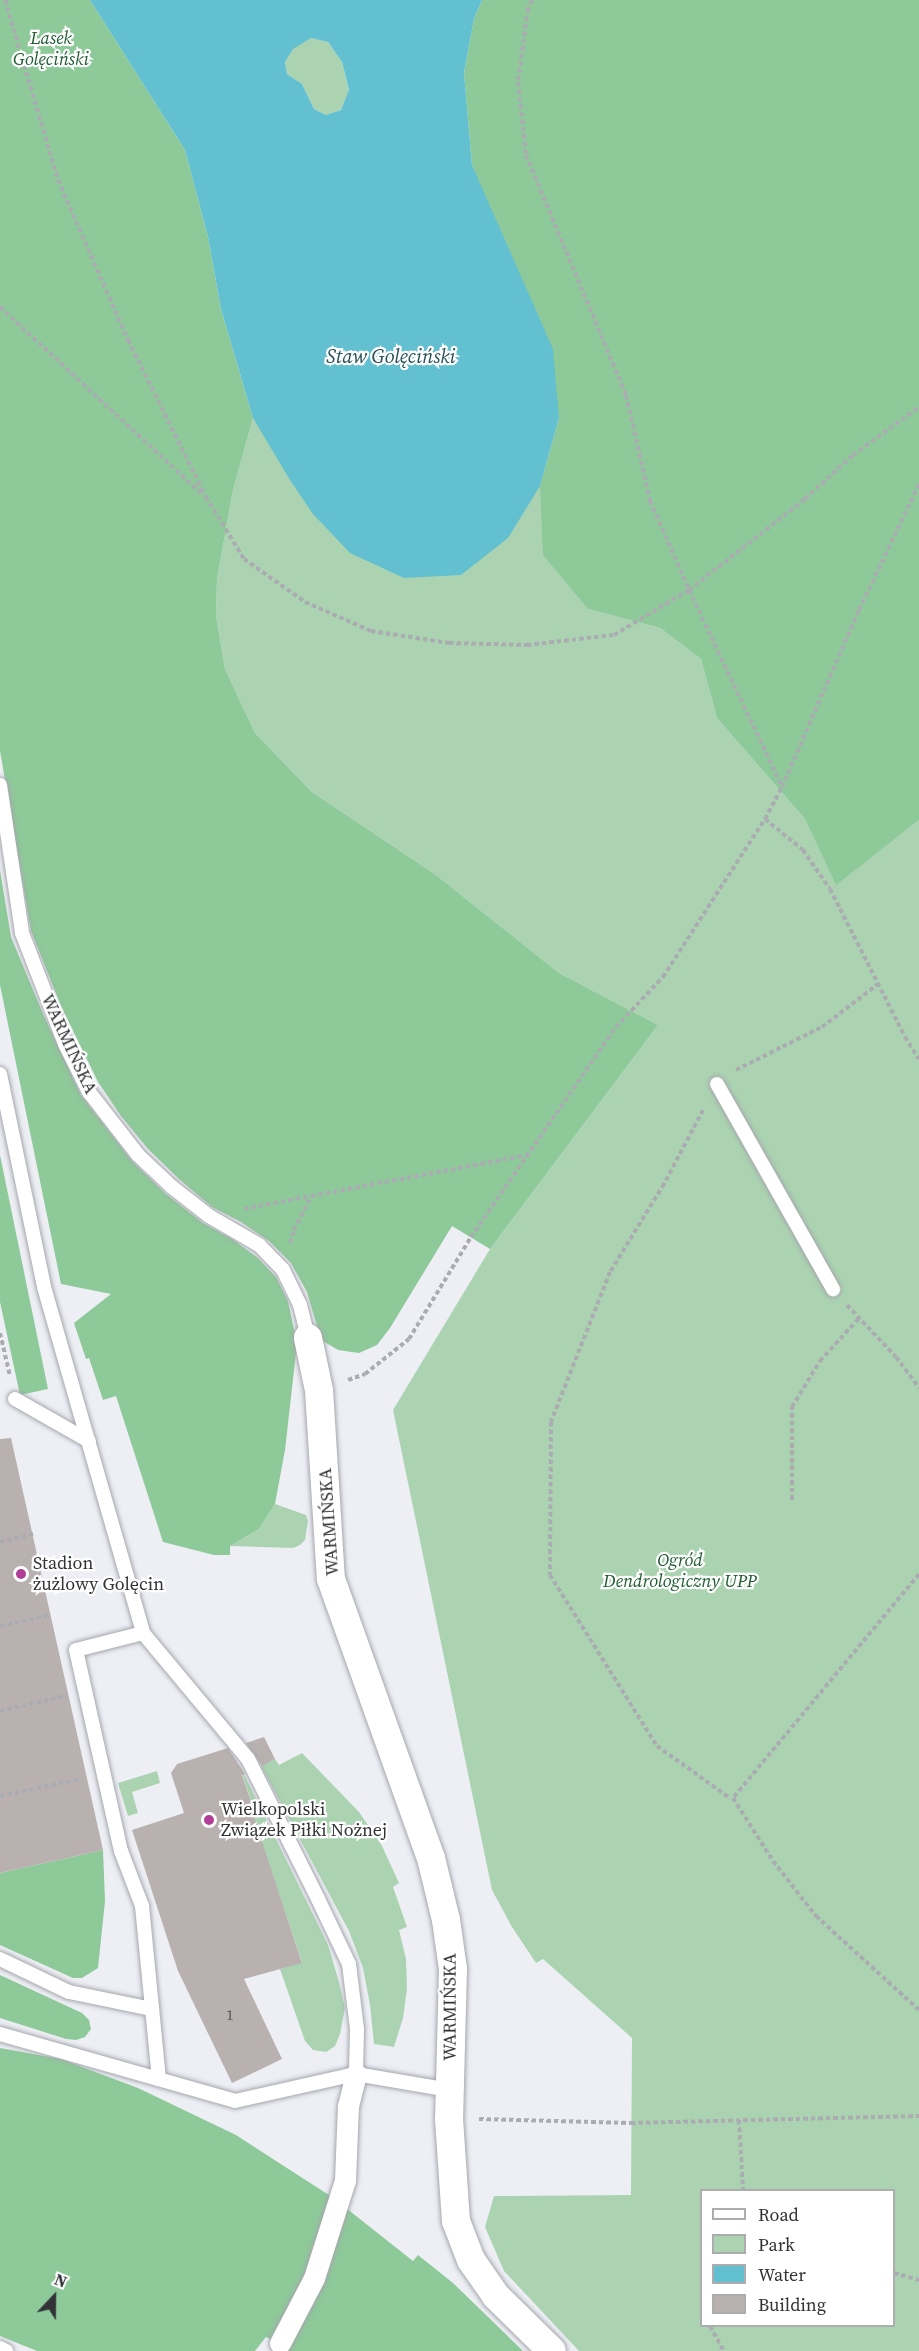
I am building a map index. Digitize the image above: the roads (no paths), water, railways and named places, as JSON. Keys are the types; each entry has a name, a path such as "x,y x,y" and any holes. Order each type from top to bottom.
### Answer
{"street":[{"name":"WARMIŃSKA","path":"308,1338 319,1390 332,1579 386,1737 432,1858 446,1920 453,1969 449,2119 451,2184 456,2221 471,2260 496,2296 552,2351"},
{"path":"277,2348 314,2278 345,2180 348,2106 356,2073"}],"lane":[{"name":"WARMIŃSKA","path":"0,785 22,933 65,1044 89,1092 138,1155 209,1216 259,1245 283,1270 300,1305 308,1338"},
{"path":"0,1074 44,1287 143,1633 248,1759 324,1910 349,1964 357,2029 356,2073"},
{"path":"717,1084 833,1289"},
{"path":"15,1399 89,1441"},
{"path":"143,1633 76,1650 121,1851 142,1906 159,2079"},
{"path":"0,1959 69,1992 152,2008"},
{"path":"0,2034 235,2101 356,2073 450,2090"},
{"path":"0,2348 6,2351"}],"water":[{"name":"Staw Golęciński","path":"90,0 482,0 474,19 464,73 472,165 553,349 559,418 540,486 508,538 461,575 404,578 350,553 313,514 290,480 253,418 221,309 208,237 185,150","holes":["311,38 328,42 342,62 349,90 341,110 326,115 314,109 302,84 287,74 285,62 293,49"]}],"place":[{"name":"Stadion żużlowy Golęcin","path":"21,1574"},
{"name":"Wielkopolski Związek Piłki Nożnej","path":"209,1820"}],"park label":[{"name":"Lasek Golęciński","path":"51,49"},
{"name":"Ogród Dendrologiczny UPP","path":"680,1571"}]}
